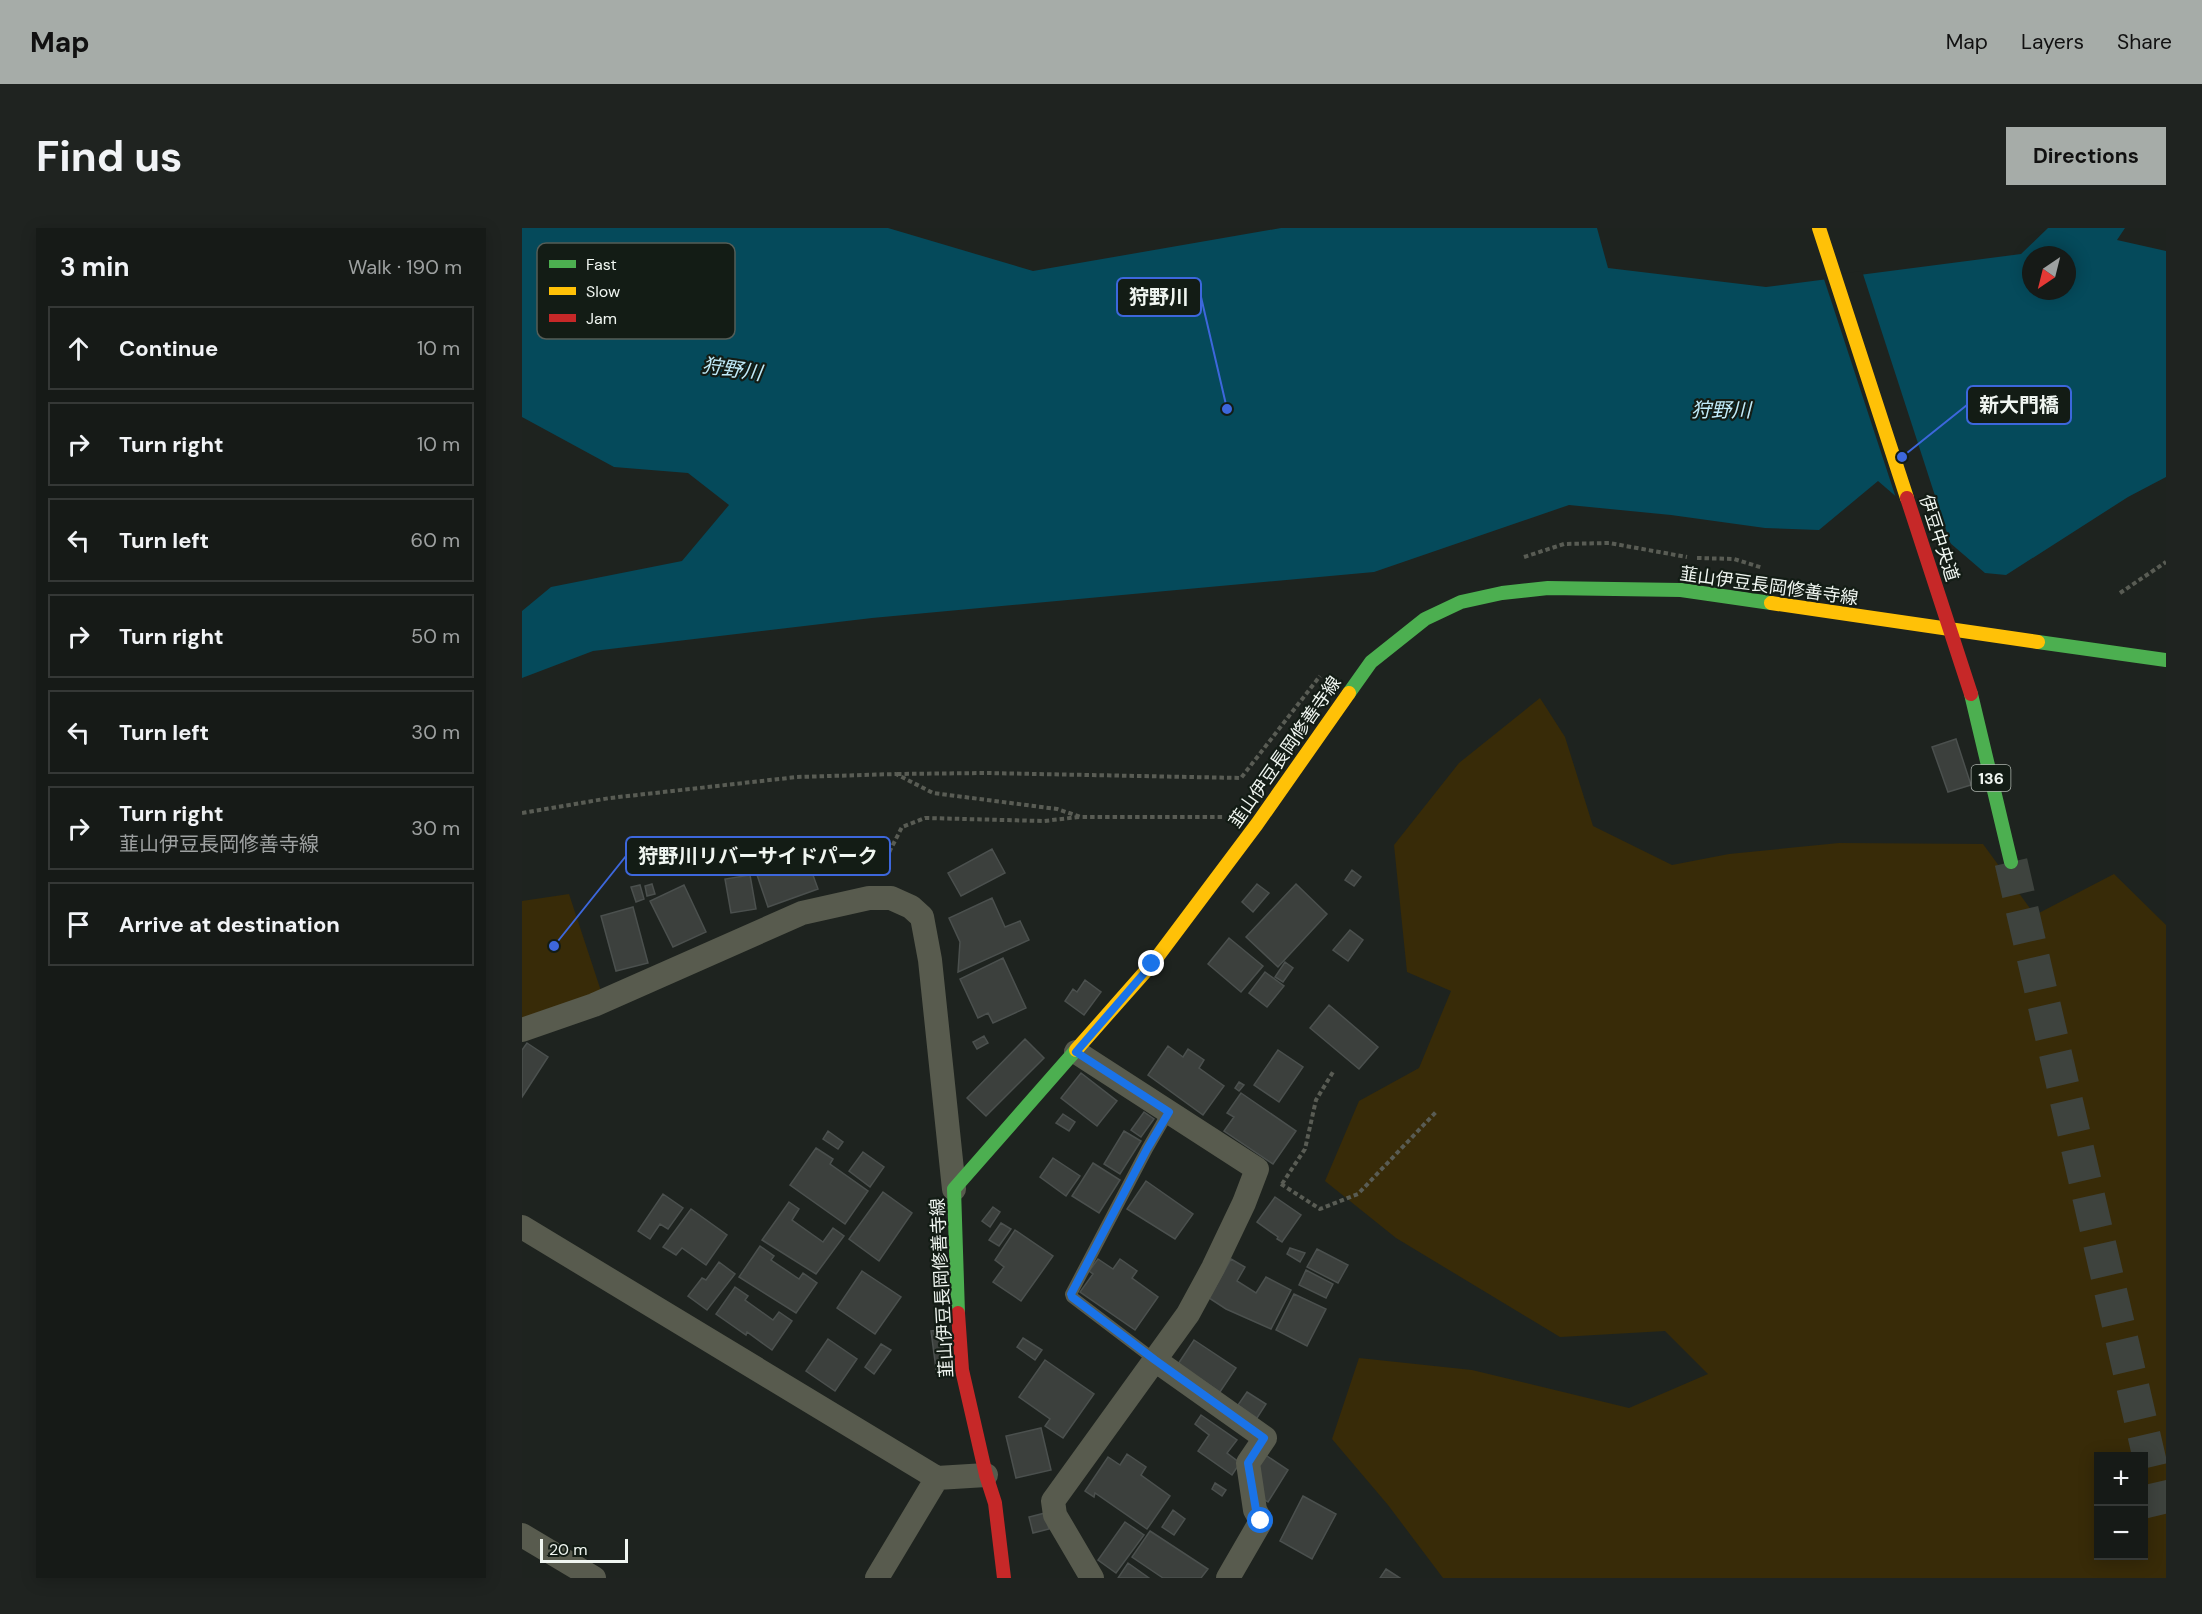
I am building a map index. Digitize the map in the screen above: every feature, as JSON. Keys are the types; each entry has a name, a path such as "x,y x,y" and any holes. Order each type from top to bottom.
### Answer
{"main road":[{"name":"伊豆中央道","path":"1819,228 1971,693 2011,862"},
{"name":"韮山伊豆長岡修善寺線","path":"1004,1578 995,1503 986,1475 962,1370 956,1278 954,1189 1152,964 1257,824 1371,662 1425,619 1461,602 1502,593 1548,588 1681,590 2166,660"},
{"path":"1963,622 1970,644"}],"street":[{"path":"522,1030 594,1005 802,913 869,898 891,898 911,907 922,917 930,960 954,1189"},
{"path":"1076,1052 1257,1169 1244,1203 1188,1314 1053,1501 1055,1515 1092,1578"},
{"path":"522,1227 938,1478 986,1475"},
{"path":"1155,1360 1264,1438 1248,1463 1256,1510 1261,1521 1228,1578"},
{"path":"877,1578 938,1478"},
{"path":"522,1535 594,1578"}],"lane":[{"path":"1155,1360 1071,1294 1147,1149 1169,1112"}],"path":[{"path":"2120,593 2166,562"},
{"path":"522,813 609,798 797,777 986,773 1241,778 1325,669"},
{"path":"896,774 933,793 1057,809 1081,817"},
{"path":"869,898 881,867 902,827 925,818 1044,821 1081,817 1233,817 1257,824"},
{"path":"1282,1185 1305,1149 1316,1100 1333,1072"},
{"path":"1257,1169 1320,1209 1358,1194 1437,1112"}],"shaded area":[{"path":"1540,698 1565,737 1593,826 1672,865 1729,854 1839,843 1983,844 2035,915 2114,874 2166,925 2166,1578 1443,1578 1388,1505 1332,1439 1359,1358 1472,1370 1629,1408 1708,1374 1665,1331 1560,1337 1396,1238 1325,1181 1359,1101 1419,1068 1451,991 1407,972 1394,845 1459,763"},
{"path":"569,894 601,991 522,1018 522,901"}],"water":[{"path":"522,228 888,228 1033,271 1281,228 1597,228 1608,268 1766,287 2022,253 2022,300 2076,300 2076,246 2029,246 2048,228 2125,228 2117,240 2166,251 2166,477 2128,497 2006,575 1985,573 1878,481 1819,530 1765,528 1671,515 1569,505 1374,572 872,618 593,651 522,678 522,611 551,587 682,561 729,505 688,473 614,467 522,417"}],"pier":[{"path":"1862,271 1952,548 1897,501 1823,276"}],"building":[{"path":"1956,739 1971,785 1948,792 1932,747"},
{"path":"992,849 1005,873 961,896 948,873"},
{"path":"805,853 818,889 768,907 756,872 773,866 771,860 786,855 788,860"},
{"path":"1352,870 1361,877 1354,886 1345,880"},
{"path":"750,875 756,909 731,913 725,879"},
{"path":"652,884 655,894 647,896 645,886"},
{"path":"1257,884 1269,893 1253,912 1242,902"},
{"path":"1296,884 1327,914 1278,967 1246,937"},
{"path":"640,885 644,899 636,902 631,887"},
{"path":"684,885 706,932 673,947 650,901"},
{"path":"992,898 1005,927 1020,921 1029,940 958,972 960,942 949,918"},
{"path":"633,907 648,963 616,971 601,916"},
{"path":"1350,930 1363,940 1348,961 1333,950"},
{"path":"1229,938 1263,966 1241,992 1208,964"},
{"path":"1003,958 1026,1008 993,1023 988,1013 978,1018 960,979"},
{"path":"1285,962 1293,968 1283,982 1275,977"},
{"path":"1265,972 1284,986 1267,1007 1249,993"},
{"path":"1085,980 1101,992 1084,1015 1065,1001 1073,989 1077,992"},
{"path":"1329,1005 1378,1047 1359,1069 1310,1028"},
{"path":"984,1036 988,1043 977,1049 973,1042"},
{"path":"1025,1039 1044,1058 986,1116 967,1098"},
{"path":"527,1043 548,1057 522,1097 522,1050"},
{"path":"1168,1046 1183,1057 1188,1049 1204,1060 1199,1068 1224,1086 1203,1115 1148,1075"},
{"path":"1278,1050 1303,1067 1279,1102 1254,1085"},
{"path":"1081,1073 1117,1101 1097,1126 1061,1098"},
{"path":"1239,1082 1244,1085 1239,1091 1235,1088"},
{"path":"1241,1093 1296,1131 1273,1164 1224,1131 1234,1117 1227,1113"},
{"path":"1144,1112 1154,1119 1141,1137 1131,1130"},
{"path":"1063,1114 1075,1122 1069,1131 1056,1123"},
{"path":"828,1131 843,1142 838,1149 823,1139"},
{"path":"1124,1131 1141,1141 1120,1174 1104,1164"},
{"path":"816,1148 833,1159 830,1164 868,1191 845,1224 790,1185"},
{"path":"863,1152 884,1167 870,1187 849,1171"},
{"path":"1053,1158 1080,1176 1066,1196 1040,1177"},
{"path":"1093,1163 1120,1180 1099,1213 1072,1196"},
{"path":"1146,1181 1193,1214 1175,1239 1127,1209"},
{"path":"883,1192 912,1213 879,1261 849,1239"},
{"path":"663,1194 683,1208 668,1229 660,1224 650,1239 638,1231"},
{"path":"1275,1197 1301,1215 1282,1242 1257,1222"},
{"path":"789,1202 799,1209 792,1220 823,1242 833,1228 844,1236 816,1274 762,1240"},
{"path":"993,1207 1000,1212 990,1227 982,1221"},
{"path":"691,1209 727,1235 706,1265 682,1248 676,1255 663,1247"},
{"path":"1001,1223 1011,1229 999,1246 989,1240"},
{"path":"1015,1230 1053,1256 1021,1301 993,1282 1004,1267 995,1260"},
{"path":"760,1246 774,1256 771,1260 799,1279 803,1273 817,1283 796,1313 739,1277"},
{"path":"1290,1248 1305,1253 1300,1262 1287,1254"},
{"path":"1317,1249 1348,1265 1338,1283 1307,1267"},
{"path":"1098,1259 1113,1269 1120,1259 1137,1271 1132,1278 1158,1297 1135,1330 1080,1292 1093,1274 1089,1271"},
{"path":"1231,1259 1245,1267 1237,1281 1256,1293 1266,1277 1291,1290 1271,1329 1226,1309 1209,1298"},
{"path":"719,1262 735,1274 707,1310 688,1296 702,1278 706,1280"},
{"path":"1306,1270 1333,1284 1326,1298 1299,1285"},
{"path":"862,1271 901,1297 875,1334 837,1308"},
{"path":"735,1287 748,1296 745,1300 773,1320 779,1312 792,1321 772,1350 716,1314"},
{"path":"1294,1294 1326,1309 1307,1346 1276,1330"},
{"path":"940,1330 946,1367 936,1369 931,1331"},
{"path":"1023,1338 1042,1350 1035,1360 1017,1347"},
{"path":"828,1339 857,1359 835,1391 806,1371"},
{"path":"1194,1340 1236,1368 1220,1392 1178,1364"},
{"path":"881,1344 891,1350 874,1374 865,1367"},
{"path":"1045,1360 1094,1394 1063,1438 1045,1426 1050,1419 1019,1397"},
{"path":"1247,1392 1266,1404 1257,1418 1238,1405"},
{"path":"1201,1415 1237,1440 1227,1453 1240,1463 1232,1475 1198,1451 1209,1435 1195,1424"},
{"path":"1041,1428 1051,1470 1016,1478 1006,1436"},
{"path":"1127,1454 1146,1467 1141,1475 1170,1496 1147,1529 1095,1493 1094,1497 1085,1491 1108,1457 1120,1465"},
{"path":"1264,1454 1288,1470 1268,1502 1259,1496 1257,1465"},
{"path":"1215,1483 1226,1490 1222,1496 1212,1489"},
{"path":"1303,1496 1336,1514 1312,1559 1280,1541"},
{"path":"1173,1510 1185,1519 1174,1535 1162,1527"},
{"path":"1045,1513 1049,1529 1033,1533 1029,1517"},
{"path":"1125,1522 1144,1535 1116,1573 1098,1560"},
{"path":"1150,1531 1208,1569 1201,1578 1163,1578 1132,1557"},
{"path":"1128,1563 1149,1578 1118,1578"},
{"path":"1386,1569 1400,1578 1380,1578"}],"tunnel":[{"path":"2011,862 2166,1530"}],"traffic: fast":[{"path":"1349,693 1371,662 1425,619 1461,602 1502,593 1548,588 1681,590 1771,603"},
{"path":"2038,642 2166,660"},
{"path":"1971,694 2011,862"},
{"path":"958,1313 954,1189 1076,1050"}],"traffic: slow":[{"path":"1819,228 1907,498"},
{"path":"1771,603 2038,642"},
{"path":"1076,1050 1152,964 1257,824 1349,693"}],"traffic: jam":[{"path":"1907,498 1971,694"},
{"path":"958,1313 962,1370 986,1475 995,1503 1004,1578"}],"place":[{"name":"狩野川","path":"1227,409"},
{"name":"新大門橋","path":"1902,457"},
{"name":"狩野川リバーサイドパーク","path":"554,946"}],"route":[{"path":"1152,964 1076,1052 1169,1112 1147,1149 1071,1294 1155,1360 1264,1438 1248,1463 1256,1510 1261,1521"}]}
